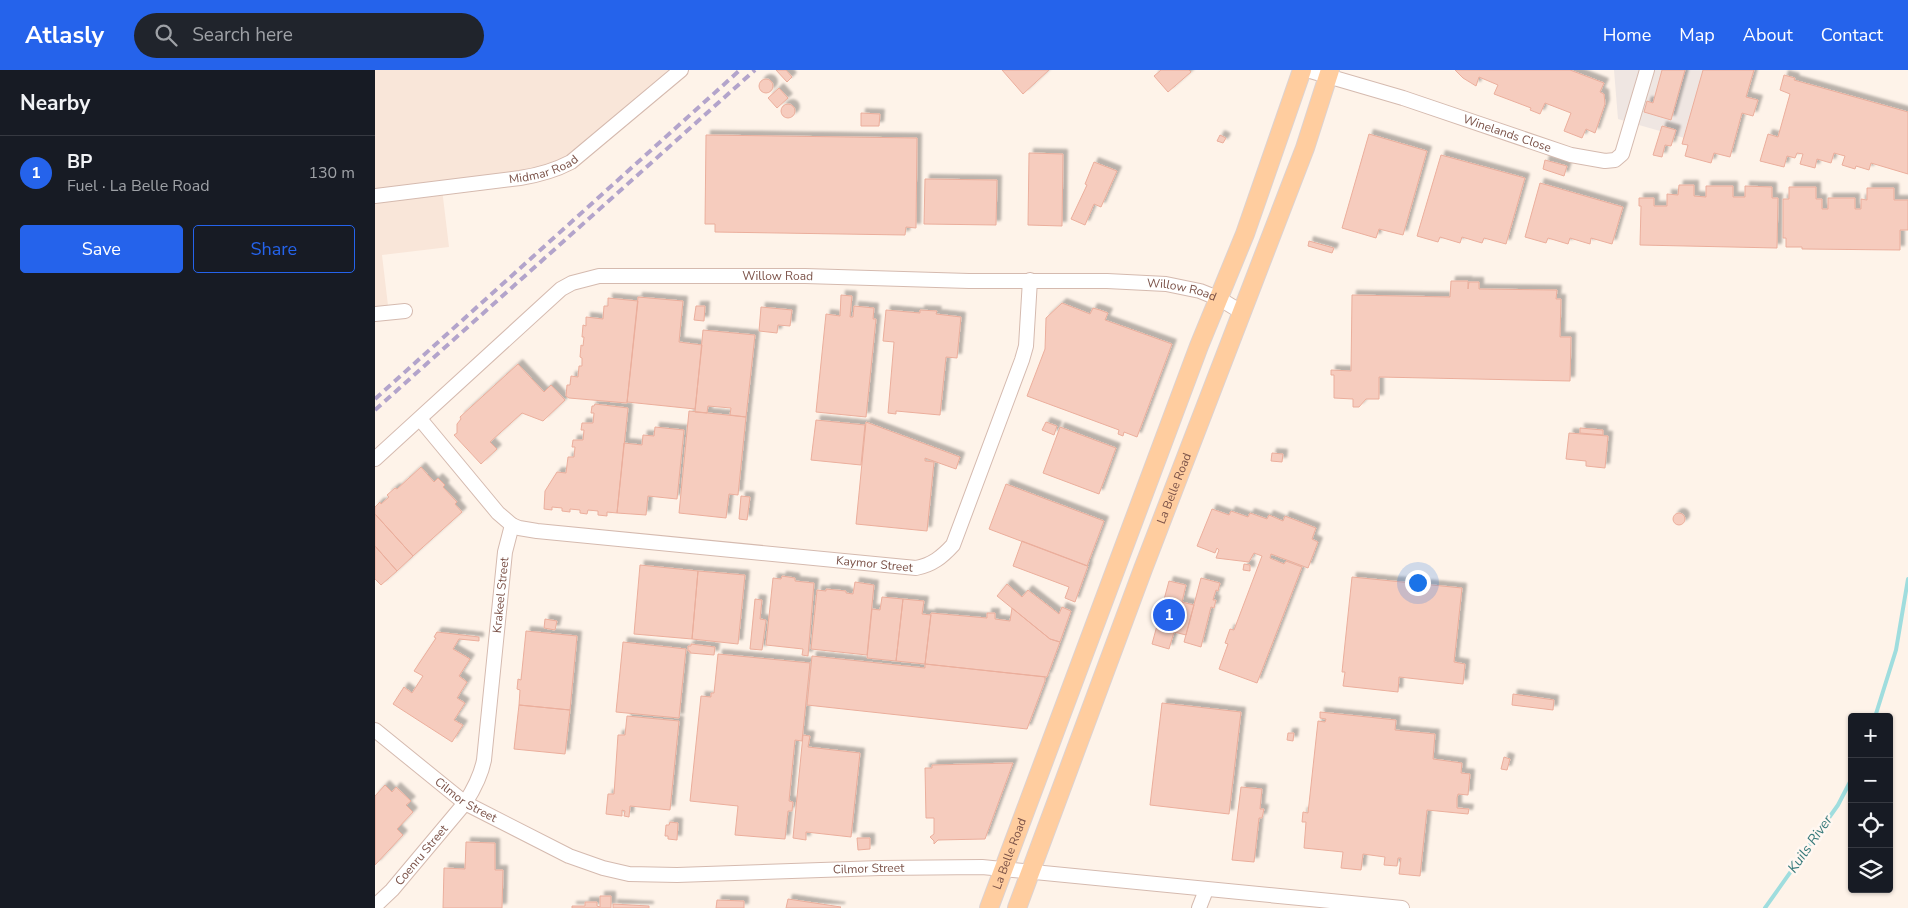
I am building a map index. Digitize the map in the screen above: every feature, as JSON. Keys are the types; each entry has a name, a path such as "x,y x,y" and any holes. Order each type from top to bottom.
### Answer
{"main road":[{"name":"La Belle Road","path":"989,908 1199,346 1220,299 1263,185 1302,70"},
{"name":"La Belle Road","path":"1017,908 1143,569 1305,148 1329,73"}],"street":[{"name":"Midmar Road","path":"375,196 541,175 556,170 576,157 681,70"},
{"name":"Winelands Close","path":"1307,70 1329,73 1571,155 1605,162 1615,160 1621,154 1647,70"},
{"name":"Willow Road","path":"375,459 561,289 572,283 599,276 796,276 1168,284 1200,291 1220,299 1243,312"},
{"name":"Kaymor Street","path":"512,525 526,530 916,568 927,566 936,561 953,545 1022,360 1027,332 1030,280"},
{"path":"375,314 405,311"},
{"path":"419,419 498,513 512,525"},
{"name":"Krakeel Street","path":"465,803 477,783 483,766 505,552 512,525"},
{"name":"Cilmor Street","path":"375,730 465,803 569,856 603,868 629,874 677,875 950,866 1004,868 1206,890 1402,908"},
{"name":"Coenru Street","path":"375,906 392,890 465,803"},
{"path":"1199,908 1206,890"}],"shaded area":[{"path":"375,70 683,70 572,163 442,189 449,247 382,255 389,314 375,315"},
{"path":"1614,70 1706,70 1688,139 1618,119"}],"building":[{"path":"776,70 786,70 792,77 787,82"},
{"path":"1002,70 1049,70 1023,94"},
{"path":"1161,70 1189,70 1191,72 1168,92 1154,76"},
{"path":"1455,70 1570,70 1604,83 1600,92 1604,94 1605,104 1595,133 1586,129 1582,138 1564,131 1571,113 1545,103 1540,114 1530,110 1531,108 1494,94 1498,85 1479,77 1476,86 1463,78"},
{"path":"1662,70 1685,70 1671,120 1644,112 1647,101 1653,103"},
{"path":"1703,70 1754,70 1746,97 1758,100 1753,116 1742,113 1730,157 1714,153 1711,163 1685,156 1688,145 1682,144"},
{"path":"1784,75 1795,78 1794,80 1908,112 1908,174 1871,163 1869,170 1856,166 1855,169 1842,165 1845,156 1834,153 1831,163 1817,159 1815,168 1800,164 1803,154 1797,153 1795,158 1787,156 1784,167 1760,161 1768,134 1778,137 1790,94 1780,90"},
{"path":"763,79 769,79 773,86 769,93 763,93 759,89 759,83"},
{"path":"779,88 788,98 777,108 768,98"},
{"path":"785,104 791,104 795,111 791,118 785,118 781,114 781,108"},
{"path":"861,113 880,114 879,126 861,126"},
{"path":"1662,126 1676,130 1671,146 1665,145 1662,157 1653,155"},
{"path":"1369,134 1427,151 1403,235 1379,229 1376,238 1342,228"},
{"path":"706,135 917,138 916,228 906,227 905,235 715,232 715,224 705,224"},
{"path":"1220,135 1226,138 1223,143 1217,141"},
{"path":"1029,153 1063,154 1062,226 1028,225"},
{"path":"1441,155 1525,178 1506,244 1484,238 1482,243 1462,237 1460,243 1440,237 1438,242 1417,236"},
{"path":"1545,160 1567,166 1564,176 1543,169"},
{"path":"1094,162 1117,171 1101,207 1094,204 1085,225 1071,219 1087,185 1085,184"},
{"path":"925,179 997,180 996,225 924,224"},
{"path":"1540,183 1623,207 1612,244 1591,238 1590,244 1570,238 1568,244 1548,238 1546,243 1525,237"},
{"path":"1679,185 1694,185 1694,196 1706,197 1706,186 1733,186 1733,197 1745,197 1745,186 1772,187 1772,198 1778,198 1777,248 1640,245 1641,206 1639,206 1639,198 1654,198 1654,206 1667,206 1667,194 1678,195"},
{"path":"1789,187 1816,187 1816,199 1822,199 1822,209 1828,209 1828,198 1855,198 1855,209 1861,209 1861,199 1867,200 1867,188 1894,188 1894,200 1908,200 1908,230 1900,230 1900,250 1802,249 1802,247 1786,247 1786,238 1783,238 1783,199 1789,199"},
{"path":"1309,241 1334,248 1332,253 1308,246"},
{"path":"1451,281 1468,281 1468,289 1469,282 1479,282 1479,289 1557,290 1556,299 1561,299 1560,337 1571,337 1570,381 1379,377 1379,399 1366,399 1359,407 1353,407 1353,399 1334,398 1334,375 1331,375 1331,370 1351,371 1352,295 1450,297"},
{"path":"841,295 852,296 850,317 853,317 854,306 874,308 873,319 876,319 866,417 816,412 826,314 840,316"},
{"path":"638,297 683,301 679,342 702,345 695,409 627,402"},
{"path":"608,298 638,301 627,403 569,398 566,396 567,385 570,385 571,376 578,377 579,366 582,366 582,358 580,357 584,337 582,337 583,325 586,326 586,317 603,319 604,306 608,306"},
{"path":"1062,303 1090,314 1093,308 1100,310 1108,313 1105,320 1172,344 1137,437 1124,432 1123,436 1118,434 1119,430 1027,396 1045,349 1046,318"},
{"path":"696,306 705,306 704,321 694,320"},
{"path":"761,307 792,310 790,326 778,325 777,333 759,331"},
{"path":"886,310 920,313 920,310 937,311 936,314 961,317 957,358 946,357 940,415 896,411 896,414 888,413 894,342 883,341"},
{"path":"703,330 755,335 746,417 730,415 731,408 708,406 707,413 695,412"},
{"path":"518,364 544,392 551,385 565,400 543,421 522,413 490,442 497,449 481,464 454,435 457,433 457,424 461,419 460,417"},
{"path":"595,404 628,408 617,513 607,512 607,516 598,515 598,511 588,510 587,514 580,513 580,510 570,509 570,512 562,511 562,508 552,507 552,510 544,509 545,491 557,472 566,473 568,457 574,457 575,447 572,447 573,440 583,440 584,430 581,430 582,423 593,423 594,413 591,413 592,406"},
{"path":"689,411 746,417 738,495 729,494 726,518 679,513"},
{"path":"816,420 865,425 861,465 811,460"},
{"path":"866,422 960,457 956,469 925,458 925,461 934,462 927,531 856,524"},
{"path":"1046,422 1057,426 1054,435 1042,430"},
{"path":"655,427 684,430 677,499 648,496 646,515 617,513 624,443 642,445 643,435 654,436"},
{"path":"1060,427 1116,448 1099,494 1043,473"},
{"path":"1580,428 1603,430 1603,435 1580,433"},
{"path":"1569,433 1608,436 1605,468 1586,466 1586,461 1566,459"},
{"path":"1272,453 1283,454 1282,462 1271,461"},
{"path":"421,467 434,482 438,478 445,485 443,487 457,502 455,504 462,512 413,556 375,514 375,507 380,502 381,504 389,497 387,495 395,488 397,489"},
{"path":"1006,484 1104,521 1087,566 989,529"},
{"path":"741,496 750,497 747,520 739,519"},
{"path":"1212,509 1229,515 1231,511 1248,517 1250,513 1267,519 1269,515 1283,521 1285,516 1316,528 1312,539 1318,542 1308,568 1271,554 1270,558 1284,564 1286,561 1302,567 1257,683 1219,669 1228,644 1225,643 1230,629 1234,630 1262,556 1254,553 1249,562 1216,558 1219,550 1217,548 1215,553 1197,546"},
{"path":"1679,513 1685,519 1679,525 1673,519"},
{"path":"375,514 413,556 397,571 375,546"},
{"path":"1022,541 1088,566 1075,602 1065,598 1069,587 1013,566"},
{"path":"375,546 397,571 381,585 375,579"},
{"path":"1244,564 1250,565 1250,571 1243,570"},
{"path":"640,565 698,571 692,639 634,634"},
{"path":"698,571 745,575 738,644 692,639"},
{"path":"782,576 795,578 795,581 814,583 808,656 802,655 803,649 766,645 773,578 781,579"},
{"path":"1352,577 1462,588 1454,662 1465,664 1463,684 1399,677 1398,692 1343,686 1345,672 1342,672"},
{"path":"1201,578 1220,583 1213,600 1216,600 1214,608 1211,607 1201,647 1184,642"},
{"path":"1169,581 1186,585 1182,602 1194,605 1186,635 1174,632 1169,649 1152,644"},
{"path":"855,582 874,585 867,655 811,649 817,590 846,591 846,593 853,594"},
{"path":"1007,584 1022,597 1028,590 1059,614 1062,607 1071,611 1060,642 1050,639 997,596"},
{"path":"882,597 903,599 896,661 867,658 872,609 880,610"},
{"path":"755,599 762,600 760,619 766,620 762,650 750,649"},
{"path":"903,599 924,601 922,614 931,615 925,664 896,661"},
{"path":"1012,608 1050,639 1060,642 1047,677 925,664 931,613 987,618 987,613 995,613 995,619 1010,621"},
{"path":"545,619 557,621 555,630 544,628"},
{"path":"526,631 577,636 570,710 519,705 520,690 517,689 518,679 521,680"},
{"path":"437,632 479,637 479,641 459,639 453,649 470,659 459,676 467,682 457,698 465,703 454,720 463,725 452,742 393,704 404,687 412,693 423,676 414,671 436,638 434,637"},
{"path":"623,642 686,649 679,718 616,712"},
{"path":"691,644 715,647 714,655 690,653 688,646 691,646"},
{"path":"718,654 810,663 802,741 795,740 789,801 793,802 792,811 788,811 785,839 735,835 738,806 690,801 701,696 711,697 711,693 714,693"},
{"path":"812,656 925,668 925,664 1045,677 1045,681 1027,729 807,705"},
{"path":"1513,694 1554,700 1553,710 1512,705"},
{"path":"1162,703 1241,712 1229,814 1150,805"},
{"path":"519,705 570,710 565,754 514,749"},
{"path":"1320,712 1396,720 1395,730 1435,734 1433,759 1462,763 1461,773 1470,774 1468,795 1458,794 1457,798 1457,808 1469,809 1468,814 1427,810 1420,876 1399,874 1401,858 1398,858 1397,866 1384,865 1385,857 1363,854 1361,870 1341,868 1343,852 1304,848 1306,822 1302,822 1303,812 1308,813 1318,721 1325,722 1326,719 1320,718"},
{"path":"627,716 679,721 670,810 630,806 629,817 624,816 625,811 622,810 622,816 606,814 608,794 614,794 618,735 625,735"},
{"path":"1288,733 1294,733 1293,741 1287,740"},
{"path":"803,735 810,736 808,747 860,753 851,837 806,832 806,840 793,838"},
{"path":"1504,757 1510,759 1507,770 1501,769"},
{"path":"1013,763 985,839 938,840 934,844 930,837 934,834 934,818 926,818 925,768 932,768 932,765"},
{"path":"385,785 392,792 396,787 411,801 406,805 413,812 397,829 403,835 375,865 375,796"},
{"path":"1241,787 1262,789 1260,809 1264,809 1262,818 1259,818 1254,862 1232,860"},
{"path":"670,822 678,823 677,840 668,839 668,836 665,836 666,825 669,825"},
{"path":"857,838 870,838 870,849 858,850"},
{"path":"466,842 495,843 495,870 503,870 502,908 443,908 444,868 465,869"},
{"path":"600,896 611,896 611,908 572,908 572,906 585,906 585,902 597,902 597,906 600,907"},
{"path":"788,899 841,907 786,908"},
{"path":"717,900 744,901 744,908 716,908"},
{"path":"613,904 649,906 649,908 613,908"}],"waterway":[{"name":"Kuils River","path":"1876,713 1896,650 1908,579"},
{"name":"Kuils River","path":"1765,908 1838,805 1848,786"}],"railway":[{"path":"375,399 740,70"},
{"path":"375,410 755,70"}],"place":[{"name":"BP","path":"1169,615"}]}
